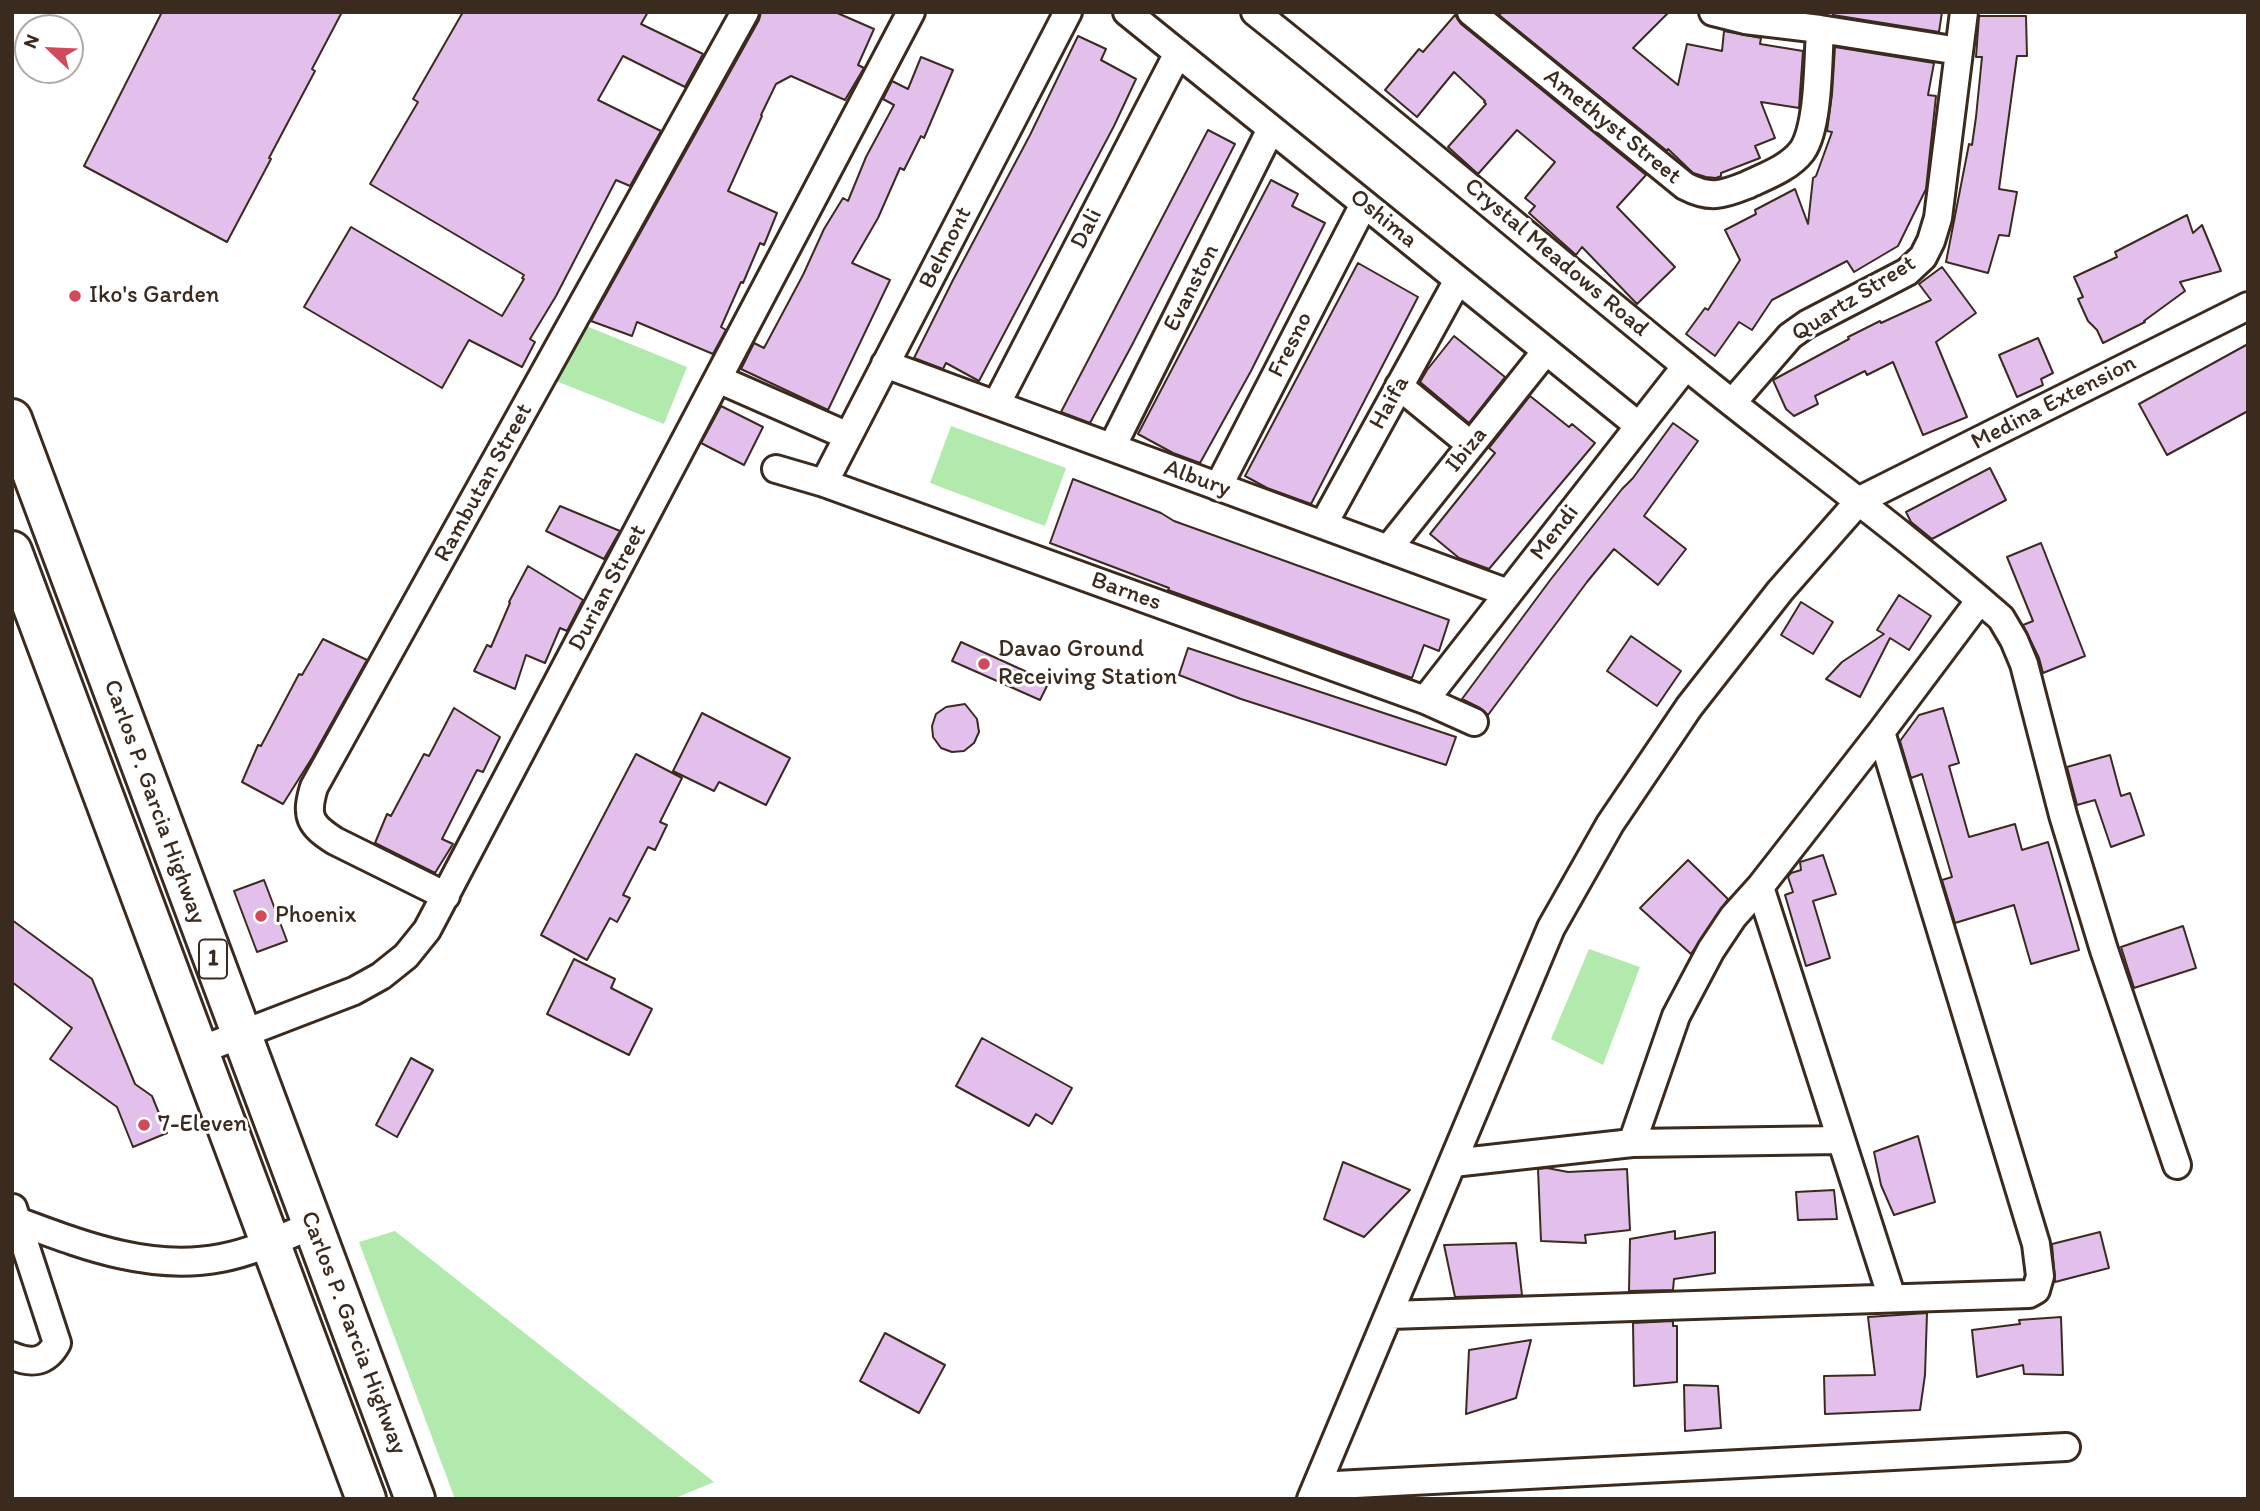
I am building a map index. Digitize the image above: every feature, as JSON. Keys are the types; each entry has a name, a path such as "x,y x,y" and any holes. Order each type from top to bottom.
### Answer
{"highway":[{"name":"Carlos P. Garcia Highway","path":"12,419 415,1499"},
{"name":"Carlos P. Garcia Highway","path":"12,551 366,1499"}],"street":[{"name":"Rambutan Street","path":"446,896 321,832 313,824 309,814 314,787 745,12"},
{"name":"Durian Street","path":"198,1051 354,991 381,976 406,956 427,930 911,12"},
{"name":"Belmont","path":"824,483 1068,12"},
{"name":"Oshima","path":"1127,12 1639,426"},
{"name":"Crystal Meadows Road","path":"1255,12 1686,366 1860,500 2001,618 2024,664 2063,815 2104,950 2177,1165"},
{"name":"Amethyst Street","path":"1471,12 1685,186 1711,195 1727,193 1768,176 1790,163 1801,152 1812,129 1821,29"},
{"path":"1713,12 1745,20 1959,51"},
{"name":"Quartz Street","path":"1732,403 1790,336 1807,324 1907,272 1923,257 1938,218 1964,12"},
{"name":"Dali","path":"996,405 1178,53"},
{"name":"Evanston","path":"1112,447 1271,129"},
{"name":"Fresno","path":"1218,486 1364,204"},
{"name":"Haifa","path":"1323,525 1458,280"},
{"name":"Medina Extension","path":"1860,500 2248,306"},
{"name":"Ibiza","path":"1388,549 1546,351"},
{"name":"Albury","path":"885,364 1508,593"},
{"name":"Mendi","path":"1424,700 1686,366"},
{"path":"718,379 848,436"},
{"path":"1399,386 1471,445"},
{"name":"Barnes","path":"776,469 824,483 1424,700 1474,722"},
{"path":"1860,500 1780,591 1698,696 1610,824 1551,928 1314,1492 2066,1447"},
{"path":"1632,1143 1676,1016 1711,950 1733,917 1760,887 1881,732 1980,600"},
{"path":"1390,1315 2029,1294 2036,1290 2040,1276 2036,1244 1881,732"},
{"path":"1760,887 1892,1298"},
{"path":"1453,1163 1632,1143 1840,1140"},
{"path":"14,1216 125,1257 156,1262 194,1262 222,1258 270,1244 312,1225"},
{"path":"12,1356 24,1361 39,1362 47,1357 57,1343 14,1216"}],"green space":[{"path":"579,323 687,367 664,424 556,381"},
{"path":"951,426 1066,468 1045,526 930,483"},
{"path":"1589,949 1640,967 1603,1065 1551,1039"},
{"path":"395,1231 714,1482 673,1499 455,1499 359,1242"}],"building":[{"path":"162,12 342,12 312,69 315,71 269,158 271,159 227,242 84,166"},
{"path":"463,12 648,12 641,24 703,54 685,87 623,56 598,100 661,131 630,186 616,180 556,296 530,339 535,342 522,367 469,340 442,388 304,307 351,227 502,316 524,279 524,275 370,184 418,102 413,99"},
{"path":"761,12 835,12 874,29 858,65 864,68 845,100 791,76 776,84 728,191 777,213 764,245 760,243 743,283 741,282 721,327 726,330 713,354 637,322 632,336 591,321 759,20"},
{"path":"1502,12 1669,12 1633,48 1678,85 1687,44 1722,51 1724,31 1761,38 1760,44 1803,51 1799,108 1761,102 1775,138 1755,146 1760,158 1721,173 1721,176 1716,178 1693,173 1668,149 1667,151 1499,15"},
{"path":"1833,12 1942,12 1939,32 1833,15"},
{"path":"1455,15 1461,24 1646,175 1617,207 1675,267 1637,304 1582,247 1576,255 1529,213 1535,206 1525,198 1555,162 1517,130 1478,174 1448,147 1486,104 1454,72 1417,117 1385,90 1419,49 1423,52"},
{"path":"1979,16 2026,16 2027,56 2017,56 1999,189 2017,192 2009,236 1999,235 1988,273 1946,262 1976,117 1982,57 1976,57"},
{"path":"1078,36 1106,49 1101,60 1136,79 1114,126 979,381 946,363 943,369 914,358 1030,135"},
{"path":"1835,47 1934,63 1928,95 1936,96 1926,189 1898,246 1854,272 1847,261 1772,300 1752,330 1739,322 1715,356 1686,334 1705,308 1708,310 1740,260 1725,230 1795,189 1808,224 1813,178 1832,132 1827,131"},
{"path":"921,57 953,70 924,138 921,136 904,170 900,168 878,218 852,263 890,280 828,410 741,369 754,343 764,348 824,229 843,198 848,201 866,157 894,105 883,99 892,81 908,89"},
{"path":"1208,130 1235,144 1132,345 1090,423 1061,412"},
{"path":"1271,180 1298,194 1292,206 1325,223 1251,371 1200,463 1173,453 1138,434"},
{"path":"2187,215 2193,233 2202,225 2221,271 2180,282 2185,291 2145,322 2103,343 2097,330 2088,321 2078,299 2083,297 2074,277 2117,257 2115,252"},
{"path":"1358,263 1418,297 1311,504 1267,488 1245,476"},
{"path":"1942,267 1976,313 1936,342 1967,417 1923,435 1893,362 1867,375 1865,371 1815,396 1818,404 1794,416 1786,409 1773,380 1849,339 1848,337 1931,300 1919,284"},
{"path":"1454,336 1505,377 1469,423 1420,382"},
{"path":"2038,338 2053,373 2041,379 2043,385 2017,397 1999,355"},
{"path":"2248,344 2248,411 2167,455 2139,404"},
{"path":"1530,396 1569,427 1572,424 1595,443 1489,569 1459,558 1430,534 1495,453 1489,448"},
{"path":"721,406 763,427 744,465 701,443"},
{"path":"1673,423 1698,441 1644,516 1686,549 1658,585 1614,549 1488,715 1462,699 1551,579 1633,478"},
{"path":"1990,468 2006,500 1932,539 1911,522 1906,512"},
{"path":"1073,479 1161,513 1174,521 1449,620 1439,651 1424,645 1412,678 1168,590 1169,588 1050,543"},
{"path":"560,506 620,531 604,559 546,531"},
{"path":"2041,543 2085,656 2043,673 2023,625 2033,621 2007,557"},
{"path":"528,566 583,600 567,631 560,628 545,663 526,655 515,689 474,671 487,645 491,647 509,602"},
{"path":"1899,595 1931,616 1909,650 1890,638 1860,697 1826,679 1842,662 1884,634 1877,630"},
{"path":"1801,602 1833,622 1813,654 1781,635"},
{"path":"1631,636 1681,671 1657,706 1607,671"},
{"path":"323,639 367,660 283,804 242,782 258,745 261,746 299,674 302,675"},
{"name":"Davao Ground Receiving Station","path":"961,642 1049,682 1040,700 952,661"},
{"path":"1188,648 1456,737 1446,765 1241,699 1179,675"},
{"path":"965,704 977,719 979,732 974,743 964,751 952,752 941,748 933,737 932,726 936,714 946,707"},
{"path":"454,708 500,737 483,772 477,770 442,839 453,844 435,873 375,843 387,814 391,816 424,754 429,756"},
{"path":"1943,708 1959,763 1949,766 1969,837 2015,824 2022,850 2048,842 2079,950 2031,964 2014,905 1955,923 1942,880 1952,877 1922,774 1911,778 1900,741 1919,715"},
{"path":"702,713 790,758 766,805 719,782 714,791 673,771"},
{"path":"636,754 682,778 660,822 667,825 655,850 648,847 623,895 630,898 617,922 610,918 587,960 541,935"},
{"path":"2110,755 2121,796 2130,793 2144,835 2111,847 2095,800 2077,805 2067,767"},
{"path":"1823,855 1836,894 1813,901 1830,958 1806,966 1785,895 1793,892 1788,877 1801,870 1800,862"},
{"path":"1688,860 1728,899 1691,954 1640,908"},
{"name":"Phoenix","path":"264,880 287,941 257,952 234,891"},
{"path":"12,920 92,979 135,1084 152,1096 167,1133 133,1147 117,1107 50,1059 72,1028 12,982"},
{"path":"2183,926 2196,968 2134,988 2121,947"},
{"path":"574,959 615,979 611,988 652,1009 629,1055 547,1014"},
{"path":"982,1038 1072,1088 1052,1124 1036,1114 1029,1126 956,1086"},
{"path":"411,1058 433,1070 397,1137 376,1125"},
{"path":"1918,1136 1935,1202 1894,1215 1881,1185 1874,1152"},
{"path":"1343,1162 1410,1190 1364,1237 1324,1219"},
{"path":"1538,1169 1568,1172 1627,1169 1630,1230 1585,1235 1586,1243 1541,1241"},
{"path":"1834,1190 1837,1219 1798,1220 1796,1192"},
{"path":"1675,1231 1675,1239 1715,1232 1715,1273 1674,1279 1673,1290 1629,1291 1630,1239"},
{"path":"2100,1232 2109,1268 2055,1282 2052,1244"},
{"path":"1516,1243 1522,1295 1455,1297 1444,1245"},
{"path":"1927,1313 1925,1375 1920,1410 1825,1414 1824,1376 1875,1375 1868,1317"},
{"path":"2061,1317 2063,1375 2024,1374 2023,1365 1977,1377 1972,1330 2020,1324 2019,1320"},
{"path":"1673,1321 1673,1326 1677,1326 1677,1382 1634,1386 1633,1323"},
{"path":"885,1333 945,1365 919,1413 860,1381"},
{"path":"1531,1340 1516,1398 1466,1414 1469,1350"},
{"path":"1684,1385 1718,1386 1721,1428 1685,1431"}],"place":[{"name":"Iko's Garden","path":"75,296"},
{"name":"Davao Ground Receiving Station","path":"984,664"},
{"name":"Phoenix","path":"261,916"},
{"name":"7-Eleven","path":"144,1125"}]}
